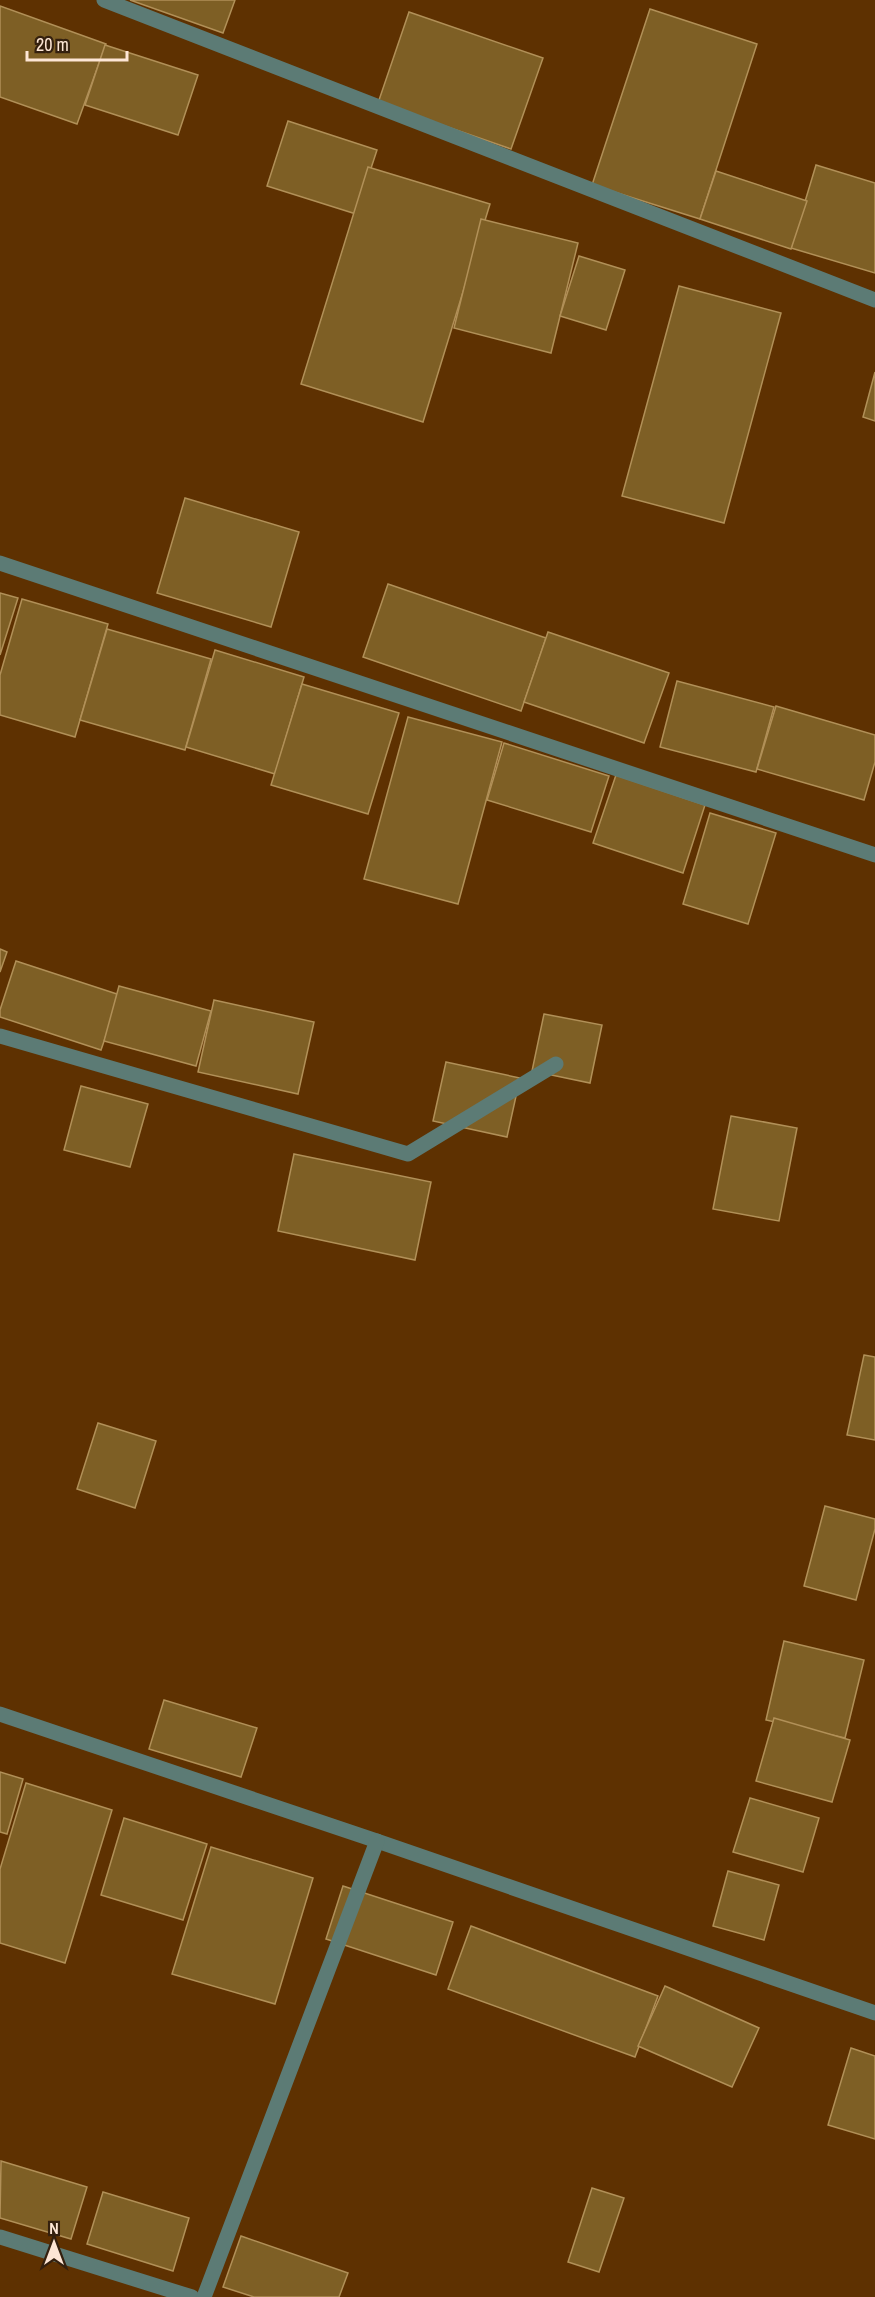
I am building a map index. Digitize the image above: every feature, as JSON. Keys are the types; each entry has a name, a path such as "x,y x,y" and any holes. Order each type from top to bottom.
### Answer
{"street":[{"path":"104,0 875,300"},
{"path":"0,563 875,855"},
{"path":"0,1036 408,1154 556,1064"},
{"path":"0,1713 875,2013"},
{"path":"204,2297 377,1841"},
{"path":"0,2237 192,2297"}],"building":[{"path":"130,0 235,0 223,33"},
{"path":"0,6 106,44 77,124 0,97"},
{"path":"650,9 757,44 700,219 592,185"},
{"path":"409,12 543,58 511,149 378,103"},
{"path":"105,45 198,75 178,135 85,105"},
{"path":"288,121 377,150 356,214 267,186"},
{"path":"816,165 875,183 875,273 791,248"},
{"path":"368,167 490,204 423,422 301,384"},
{"path":"716,171 807,201 791,249 700,219"},
{"path":"481,219 578,243 551,353 454,328"},
{"path":"579,256 625,270 606,330 560,316"},
{"path":"679,286 781,313 724,523 622,496"},
{"path":"875,372 875,421 863,417"},
{"path":"185,498 299,532 271,627 157,593"},
{"path":"388,584 546,638 521,711 363,657"},
{"path":"0,593 18,598 0,655"},
{"path":"22,599 108,624 75,737 0,715 0,675"},
{"path":"107,629 211,659 185,750 80,720"},
{"path":"548,632 669,673 644,743 524,702"},
{"path":"215,650 304,677 275,774 186,747"},
{"path":"677,681 774,707 756,772 660,747"},
{"path":"302,684 399,713 368,814 271,785"},
{"path":"776,706 875,735 875,762 864,800 757,769"},
{"path":"408,717 502,742 458,904 364,879"},
{"path":"504,743 609,776 591,832 487,800"},
{"path":"616,775 705,805 683,873 593,843"},
{"path":"710,813 776,833 748,924 683,904"},
{"path":"0,949 7,952 0,972"},
{"path":"16,961 120,995 101,1050 0,1017 0,1010"},
{"path":"119,986 211,1011 196,1066 104,1041"},
{"path":"214,1000 314,1022 298,1094 198,1072"},
{"path":"544,1014 602,1025 590,1083 532,1071"},
{"path":"446,1062 520,1078 507,1137 433,1121"},
{"path":"81,1086 148,1104 130,1167 64,1150"},
{"path":"731,1116 797,1128 779,1221 713,1209"},
{"path":"294,1154 431,1182 415,1260 278,1231"},
{"path":"864,1355 875,1357 875,1440 847,1435"},
{"path":"98,1423 156,1441 135,1508 77,1489"},
{"path":"825,1506 875,1519 875,1529 856,1600 804,1586"},
{"path":"784,1641 864,1660 845,1738 766,1720"},
{"path":"164,1700 257,1728 241,1777 149,1749"},
{"path":"774,1718 850,1740 832,1802 756,1781"},
{"path":"0,1772 23,1779 7,1834 0,1832"},
{"path":"26,1783 112,1810 65,1963 0,1943 0,1869"},
{"path":"750,1798 819,1818 803,1872 733,1852"},
{"path":"124,1818 207,1844 183,1920 101,1895"},
{"path":"211,1847 313,1878 275,2004 172,1974"},
{"path":"728,1871 779,1885 764,1940 713,1926"},
{"path":"343,1886 453,1922 436,1975 326,1939"},
{"path":"471,1926 658,1996 635,2057 448,1989"},
{"path":"665,1986 759,2028 732,2087 638,2046"},
{"path":"851,2048 875,2056 875,2139 828,2125"},
{"path":"1,2161 87,2187 71,2239 0,2218"},
{"path":"592,2188 624,2198 599,2272 568,2262"},
{"path":"103,2192 189,2218 173,2271 87,2244"},
{"path":"241,2236 348,2273 339,2297 254,2297 223,2287"}]}
